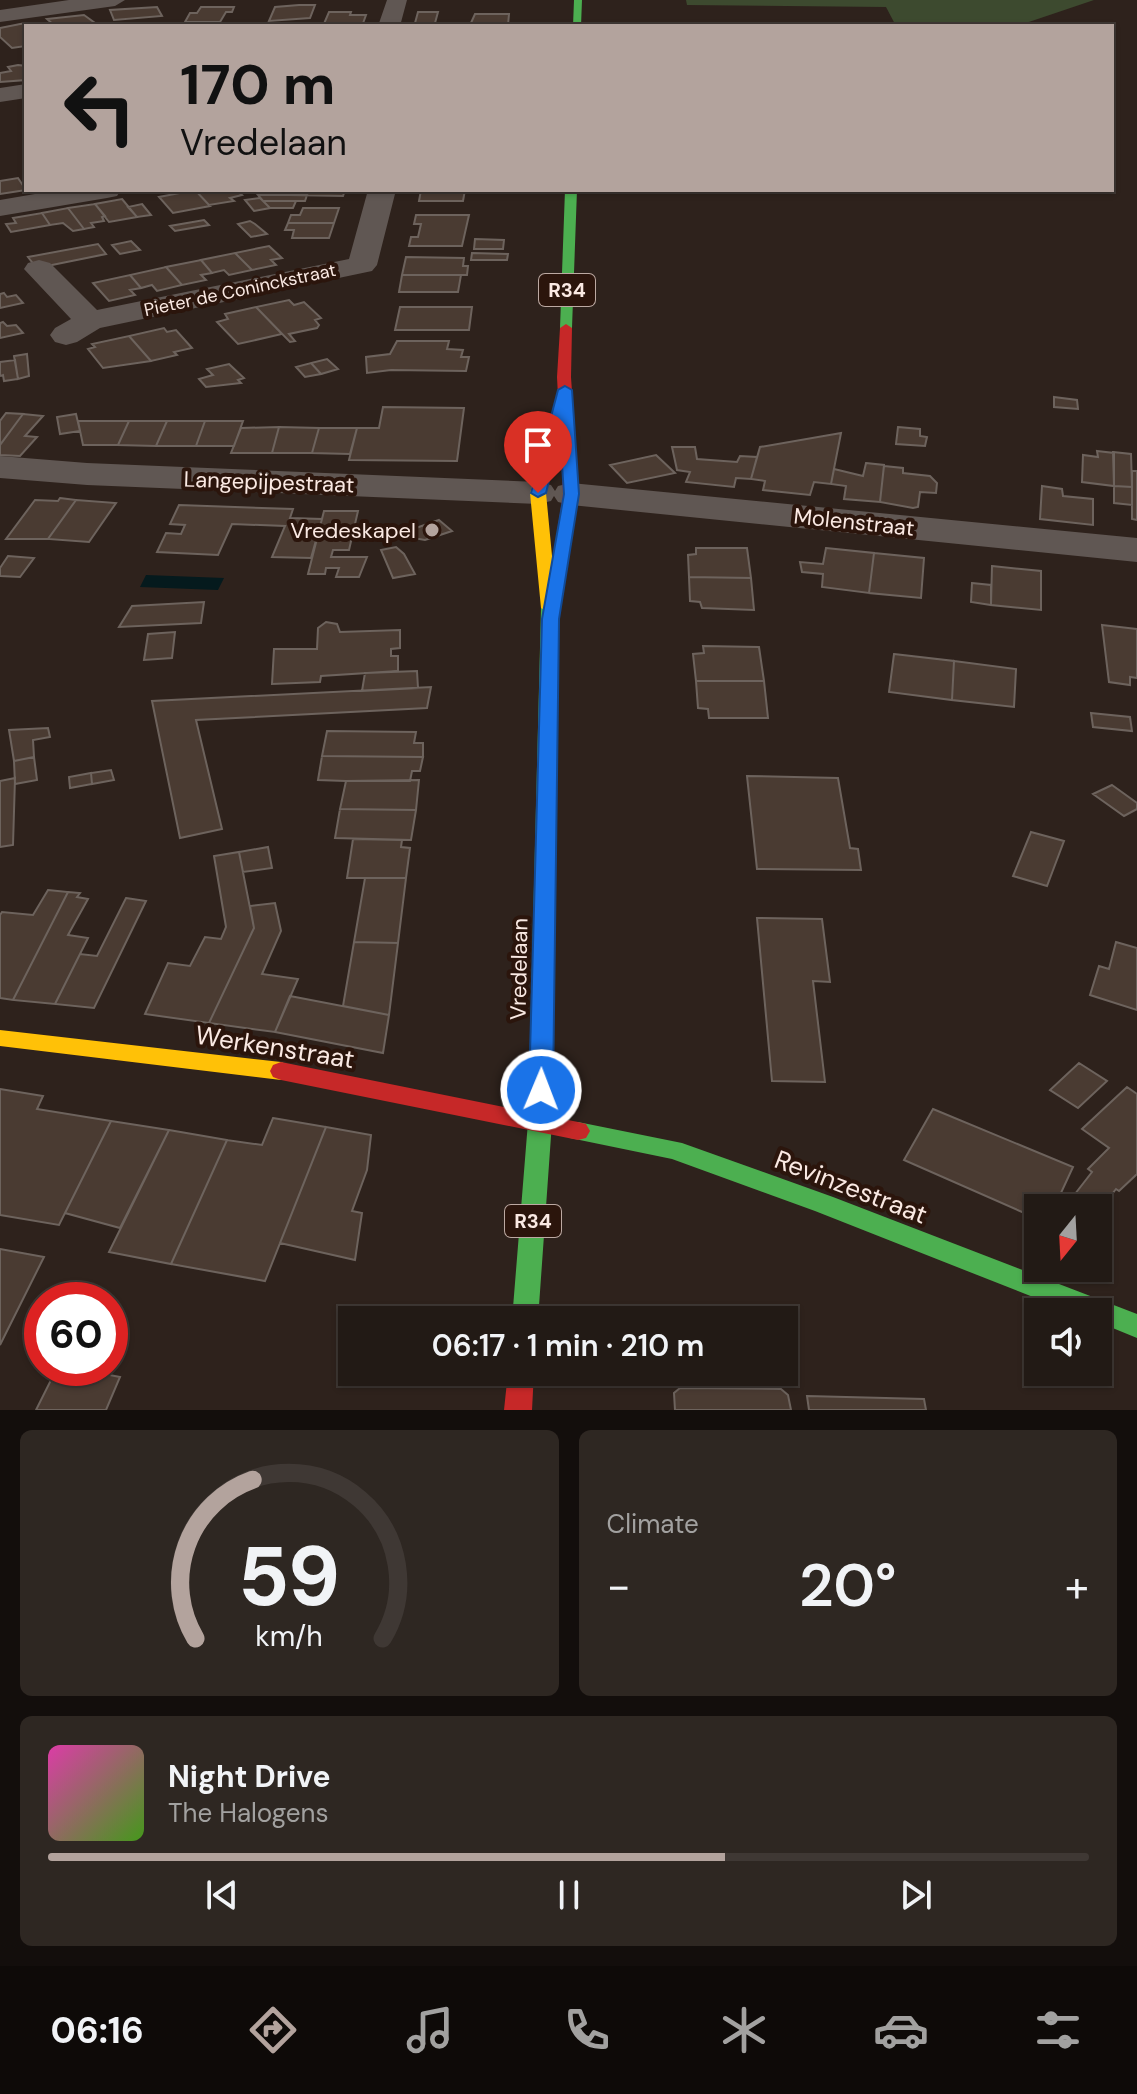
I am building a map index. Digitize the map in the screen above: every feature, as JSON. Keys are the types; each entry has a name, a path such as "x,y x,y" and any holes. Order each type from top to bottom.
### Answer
{"main road":[{"path":"577,24 578,0"},
{"name":"Vredelaan","path":"526,1306 540,1122 550,619 555,493 565,390 571,192"},
{"name":"Vredelaan","path":"550,619 555,493 565,390"},
{"name":"Werkenstraat","path":"0,1038 266,1068 540,1122"},
{"name":"Revinzestraat","path":"540,1122 674,1150 824,1204 1137,1326"},
{"path":"518,1410 520,1386"}],"street":[{"path":"0,16 115,0"},
{"path":"390,24 397,0"},
{"path":"0,95 24,91"},
{"path":"0,208 95,192"},
{"name":"Pieter de Coninckstraat","path":"39,269 78,328 362,265 381,192"},
{"name":"Langepijpestraat","path":"0,467 103,475 555,493"},
{"name":"Molenstraat","path":"555,493 1137,550"}],"green space":[{"path":"686,0 1094,0 1023,24 895,24 886,7 687,5"}],"water":[{"path":"146,575 224,578 218,590 140,587"}],"building":[{"path":"315,5 310,18 269,21 275,7"},
{"path":"157,7 162,16 114,20 110,10"},
{"path":"201,7 234,7 232,12 226,12 220,22 185,22 190,13 197,13"},
{"path":"329,12 366,15 363,24 324,24"},
{"path":"418,12 438,12 435,23 415,23"},
{"path":"475,14 509,14 508,24 470,24"},
{"path":"84,15 95,23 53,24 47,19"},
{"path":"25,23 27,24 24,24 24,46 12,48 0,37 0,28"},
{"path":"24,66 24,80 0,82 0,73 11,71 8,67"},
{"path":"18,178 24,190 0,194 0,181"},
{"path":"197,192 238,192 242,195 230,198 234,201 209,205"},
{"path":"197,192 210,206 173,213 159,197"},
{"path":"293,192 344,192 343,196 291,195"},
{"path":"421,192 465,192 463,201 419,201"},
{"path":"258,195 307,195 305,201 263,201"},
{"path":"260,198 270,208 254,211 245,200"},
{"path":"122,199 137,217 109,222 95,204"},
{"path":"263,201 296,201 293,208 270,208"},
{"path":"95,204 105,216 102,217 104,221 91,223 94,227 84,229 68,208"},
{"path":"142,204 151,215 137,217 128,207"},
{"path":"68,208 84,229 73,231 63,223 50,225 42,213"},
{"path":"303,208 339,208 334,223 288,223 291,215 300,215"},
{"path":"42,213 50,225 11,232 6,224 16,223 13,218"},
{"path":"416,215 469,215 462,246 409,246 411,237 418,237 421,224 414,224"},
{"path":"204,220 209,225 175,231 170,226"},
{"path":"250,221 267,234 251,237 238,224"},
{"path":"288,223 334,223 329,238 292,238 294,230 285,230"},
{"path":"475,239 504,240 503,249 474,249"},
{"path":"131,241 140,250 120,254 112,245"},
{"path":"98,244 106,254 35,266 28,257"},
{"path":"269,246 282,258 271,260 276,265 252,270 235,253"},
{"path":"235,253 252,270 229,275 224,270 212,273 201,260"},
{"path":"472,253 508,254 507,260 471,260"},
{"path":"406,257 464,258 463,266 468,266 467,275 402,275"},
{"path":"201,260 212,273 201,275 206,280 182,285 166,267"},
{"path":"166,267 182,285 157,291 152,285 141,288 130,275"},
{"path":"130,275 141,288 130,290 135,295 109,301 93,283"},
{"path":"402,275 461,275 458,292 399,292"},
{"path":"4,293 7,297 16,295 23,303 0,308 0,294"},
{"path":"289,300 294,305 304,302 321,318 315,320 319,325 317,328 289,334 295,341 290,342 256,307"},
{"path":"256,307 282,334 238,344 217,322 228,319 225,314"},
{"path":"400,307 472,307 469,330 395,330"},
{"path":"0,323 7,326 16,325 23,333 0,338"},
{"path":"164,328 167,332 176,330 192,348 151,361 129,336"},
{"path":"129,336 151,361 103,368 88,349 95,347 92,344"},
{"path":"397,341 449,341 447,349 463,350 461,357 469,357 466,371 391,370 367,373 366,357 390,354"},
{"path":"27,354 29,376 18,379 14,356"},
{"path":"327,359 338,369 321,374 311,363"},
{"path":"15,360 18,379 4,381 3,375 0,376 0,362"},
{"path":"311,363 321,374 305,377 296,367"},
{"path":"229,364 244,378 238,380 241,383 206,387 199,379 213,375 207,369"},
{"path":"1054,397 1077,400 1078,409 1054,407"},
{"path":"383,407 464,408 457,461 349,460 357,428 379,428"},
{"path":"6,413 23,414 0,445 0,421"},
{"path":"23,414 43,416 25,436 37,437 20,456 0,455 0,445"},
{"path":"76,414 80,431 60,434 57,417"},
{"path":"78,421 129,421 118,445 83,445"},
{"path":"129,421 167,421 156,446 118,445"},
{"path":"167,421 205,421 196,446 156,446"},
{"path":"205,421 243,421 234,446 196,446"},
{"path":"279,427 319,428 312,453 272,453"},
{"path":"279,427 272,453 231,453 241,428"},
{"path":"898,427 920,429 920,436 927,437 925,446 896,444"},
{"path":"319,428 357,428 350,454 312,453"},
{"path":"841,433 831,484 814,482 810,495 763,490 765,481 751,479 760,447"},
{"path":"672,447 695,447 697,459 737,462 740,456 757,457 751,479 736,478 734,487 686,482 690,472 677,470"},
{"path":"1097,451 1114,453 1114,486 1082,482 1083,455 1098,457"},
{"path":"1113,452 1131,454 1132,487 1114,486"},
{"path":"656,455 675,473 627,483 610,465"},
{"path":"866,463 884,465 880,502 844,499 846,486 831,484 834,469 863,476"},
{"path":"884,466 903,468 903,473 930,476 937,483 936,493 920,492 918,507 913,508 880,502"},
{"path":"1132,471 1137,471 1137,520 1132,519"},
{"path":"1042,486 1062,489 1063,496 1093,499 1093,525 1040,519"},
{"path":"1114,486 1132,487 1132,505 1114,503"},
{"path":"60,498 76,500 48,539 6,539 35,500 58,501"},
{"path":"76,500 116,503 89,542 48,539"},
{"path":"179,505 293,509 290,518 322,519 311,558 272,557 285,526 232,524 218,555 157,552 166,533 181,534 185,525 170,524"},
{"path":"324,511 358,511 349,550 333,550 331,557 367,557 359,577 336,577 339,568 326,568 325,574 308,574"},
{"name":"Vredeskapel","path":"439,520 452,531 425,540 413,538 413,529"},
{"path":"396,547 404,554 415,574 393,578 381,550"},
{"path":"696,548 747,548 751,578 689,577 688,555 696,554"},
{"path":"826,548 874,553 869,593 822,587 823,574 802,572 800,562 823,564"},
{"path":"874,553 924,558 921,598 869,593"},
{"path":"8,556 34,558 20,577 0,576 0,568"},
{"path":"992,566 1041,571 1041,610 991,605"},
{"path":"689,577 751,578 754,610 702,608 700,602 690,601"},
{"path":"972,583 991,585 991,605 971,602"},
{"path":"204,602 201,623 119,627 132,606"},
{"path":"326,622 337,624 340,632 400,630 400,648 391,649 391,656 398,656 398,671 321,676 320,682 272,684 274,649 317,649 318,628"},
{"path":"1102,625 1137,629 1137,678 1130,677 1130,685 1109,682"},
{"path":"175,632 172,658 144,660 148,634"},
{"path":"703,646 759,647 764,681 696,681 693,654 704,653"},
{"path":"894,654 954,661 952,700 889,692"},
{"path":"954,661 1016,669 1014,707 952,700"},
{"path":"417,671 418,688 362,691 365,673"},
{"path":"696,681 764,681 768,718 709,718 708,709 698,708"},
{"path":"431,687 427,708 196,720 222,829 180,838 152,701"},
{"path":"1091,713 1130,717 1132,731 1093,727"},
{"path":"48,728 50,737 33,740 34,757 14,761 9,730"},
{"path":"327,731 416,732 414,743 423,743 423,757 322,756"},
{"path":"322,756 423,757 420,771 412,771 410,781 346,781 318,780"},
{"path":"34,757 37,780 15,784 14,761"},
{"path":"111,770 114,780 92,784 91,773"},
{"path":"91,773 92,784 70,788 69,777"},
{"path":"747,776 838,778 850,848 858,849 861,870 757,869"},
{"path":"15,778 13,845 0,847 0,781"},
{"path":"419,780 416,810 340,809 346,781"},
{"path":"1112,785 1137,803 1137,809 1124,816 1093,794"},
{"path":"340,809 416,810 411,840 335,838"},
{"path":"1031,832 1064,841 1047,886 1013,876"},
{"path":"353,839 402,840 401,847 410,848 406,878 347,878"},
{"path":"268,847 272,868 243,872 239,852"},
{"path":"239,852 254,928 209,1023 145,1014 168,963 190,966 205,937 221,939 226,927 214,856"},
{"path":"365,878 406,878 398,943 354,942"},
{"path":"48,890 68,892 13,1000 0,998 0,915 2,912 33,915"},
{"path":"68,892 80,893 77,897 88,899 68,935 88,938 55,1004 13,1000"},
{"path":"126,898 146,901 94,1008 55,1004 80,954 97,956"},
{"path":"275,903 281,931 262,974 298,979 275,1032 209,1023 254,928 250,906"},
{"path":"757,918 822,919 830,982 813,981 825,1082 772,1081"},
{"path":"354,942 398,943 389,1015 343,1006"},
{"path":"1116,942 1137,948 1137,1010 1090,995 1099,966 1109,969"},
{"path":"290,996 389,1015 383,1053 275,1032"},
{"path":"1079,1063 1107,1081 1078,1108 1050,1090"},
{"path":"1127,1087 1137,1094 1137,1174 1119,1191 1116,1189 1112,1194 1075,1194 1092,1172 1088,1169 1109,1148 1082,1129"},
{"path":"0,1089 43,1096 37,1109 111,1121 59,1225 0,1215"},
{"path":"933,1109 1073,1167 1060,1194 1024,1194 1024,1213 904,1160"},
{"path":"273,1118 326,1127 265,1281 171,1264 227,1140 262,1145"},
{"path":"111,1121 169,1130 120,1228 65,1213"},
{"path":"326,1127 371,1135 367,1170 352,1211 362,1213 355,1260 280,1243"},
{"path":"169,1130 227,1140 171,1264 109,1252"},
{"path":"0,1249 44,1257 32,1282 24,1282 24,1297 0,1345"},
{"path":"48,1386 116,1386 106,1410 36,1410"},
{"path":"680,1388 781,1389 788,1395 791,1410 675,1410 674,1393"},
{"path":"807,1396 924,1399 926,1410 809,1410"}],"traffic: fast":[{"path":"577,24 578,0"},
{"path":"566,328 571,192"},
{"path":"526,1306 540,1122 549,608"},
{"path":"578,1131 674,1150 824,1204 1137,1326"}],"traffic: slow":[{"path":"549,608 538,493 565,390"},
{"path":"0,1038 281,1071"}],"traffic: jam":[{"path":"561,558 571,494 564,377 566,328"},
{"path":"281,1071 578,1131"},
{"path":"518,1410 520,1386"}],"place":[{"name":"Vredeskapel","path":"432,530"}],"route":[{"path":"538,493 565,390 571,494 550,619 541,1090"}]}
